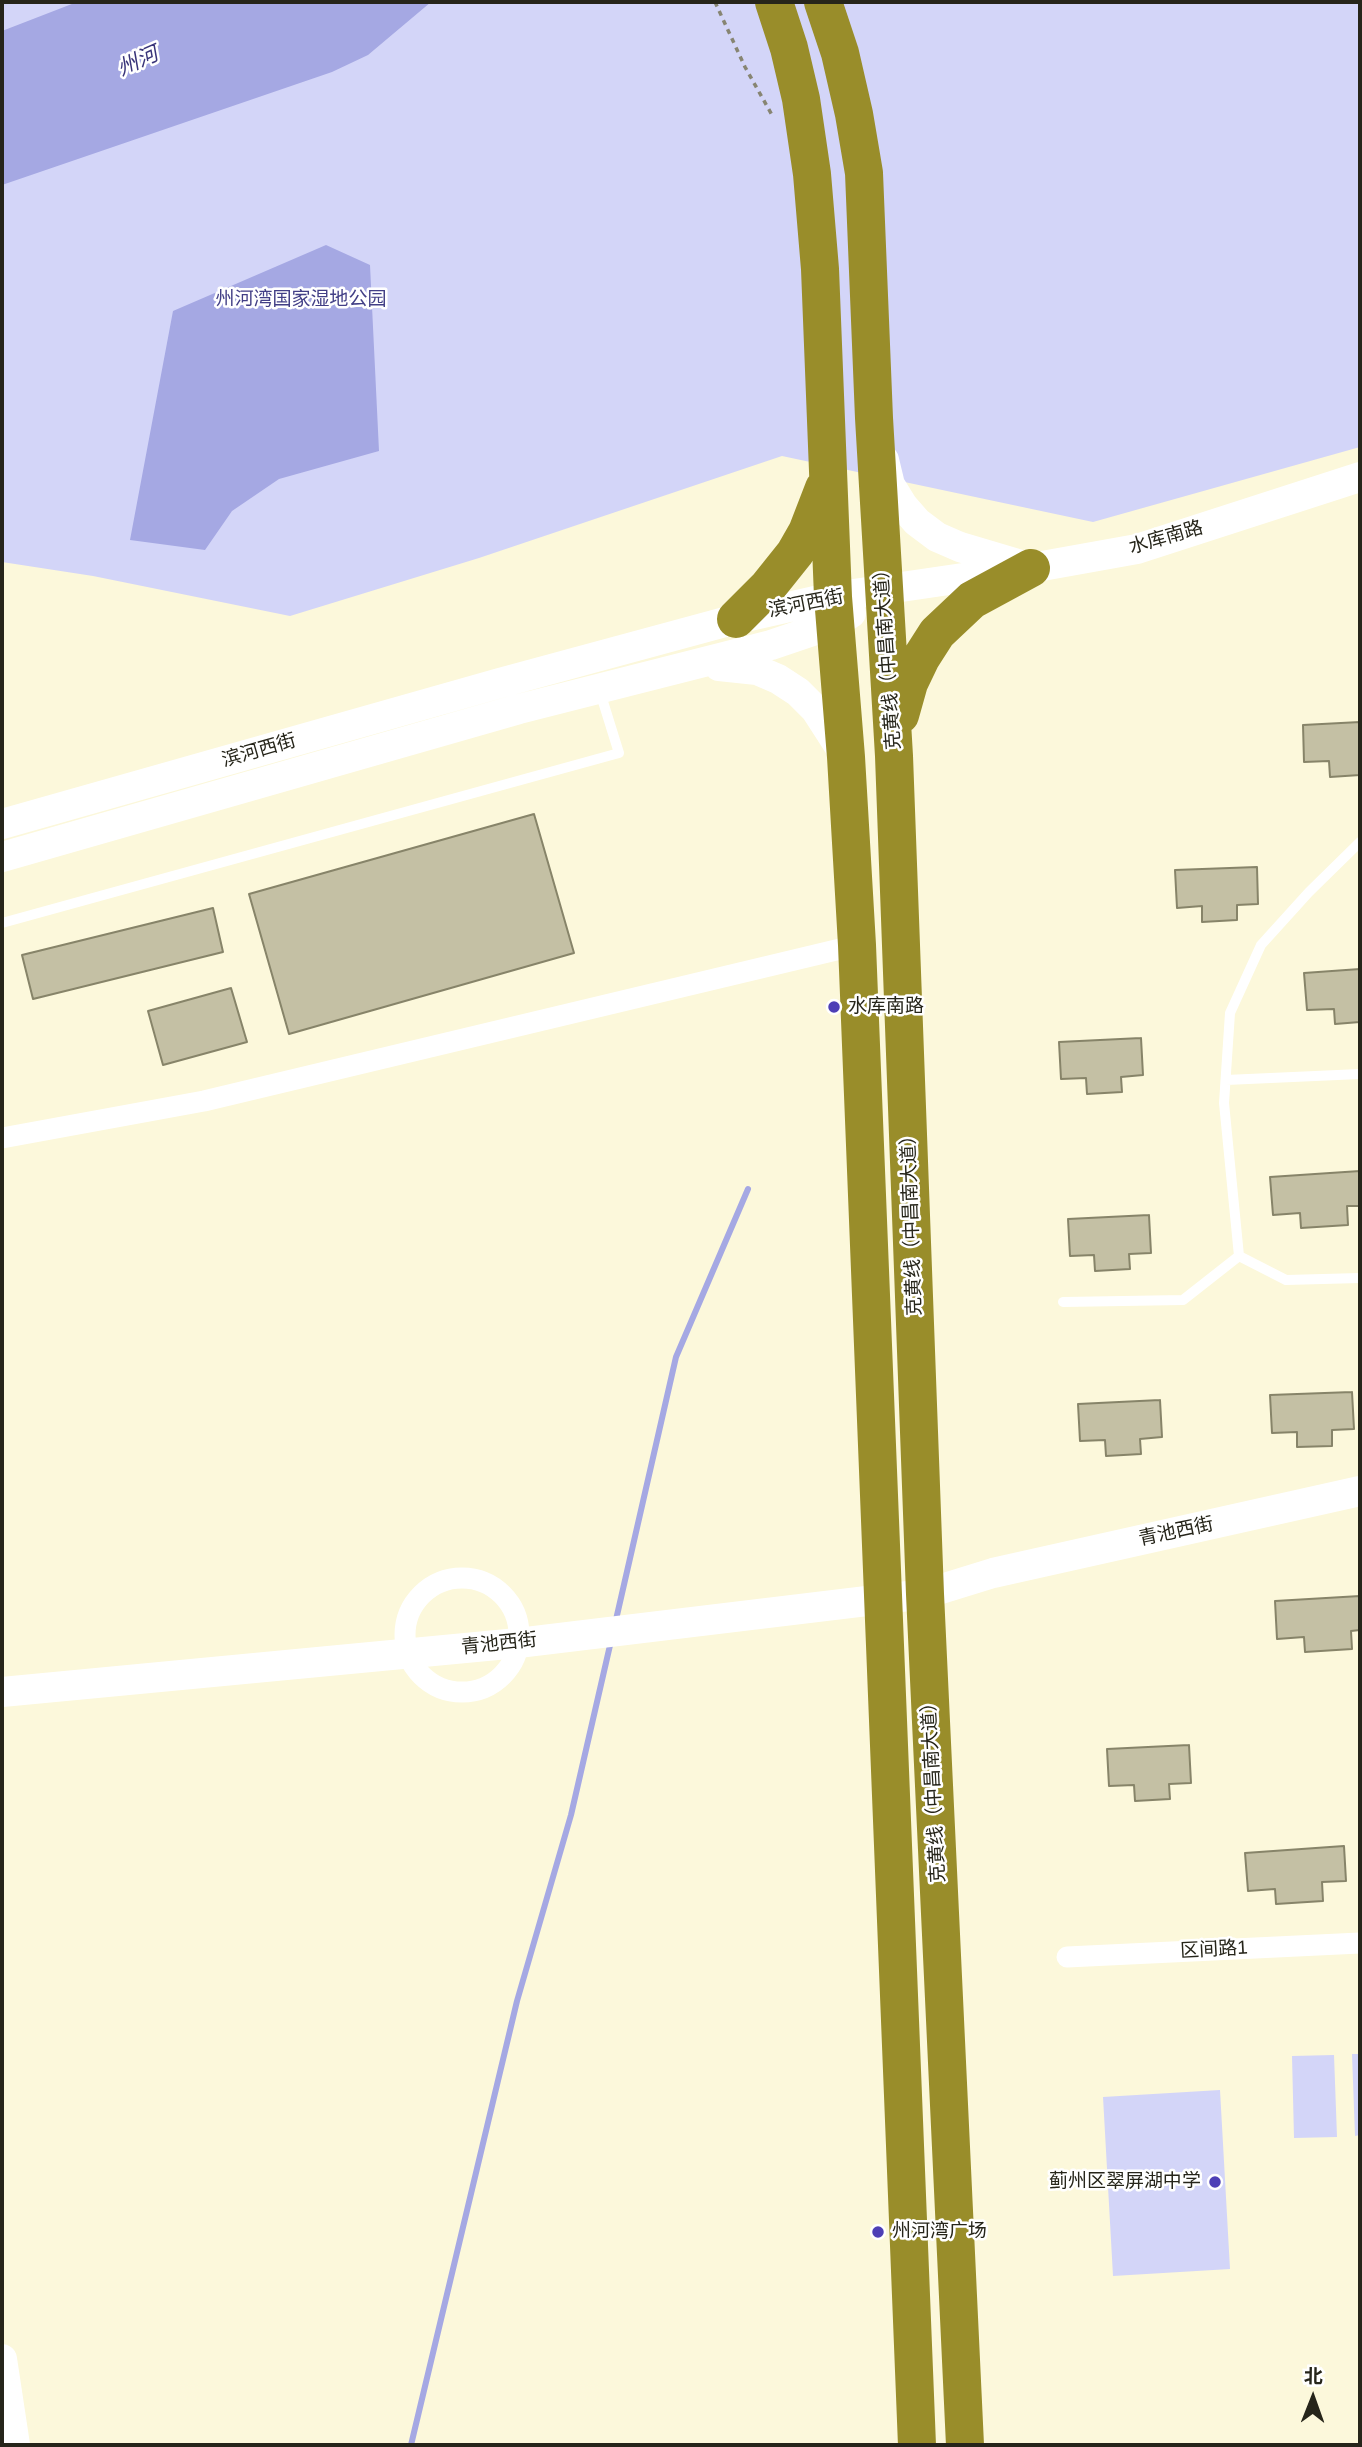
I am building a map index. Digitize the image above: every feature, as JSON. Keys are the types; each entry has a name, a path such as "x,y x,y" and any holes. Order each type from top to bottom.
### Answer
{"highway":[{"path":"774,2 802,99 820,269 835,610 857,945 917,2445"},
{"name":"克黄线（中昌南大道）","path":"823,2 840,53 864,173 874,418 894,756 925,1586 965,2445"},
{"path":"736,619 767,588 795,553 807,532 829,476"},
{"path":"894,756 901,710 909,683 920,658 937,633 972,600 1031,568"}],"main road":[{"path":"874,418 890,485 917,522 937,537 960,547 1031,568"},
{"name":"水库南路","path":"883,591 1137,549 1360,477"},
{"name":"滨河西街","path":"2,857 599,688 771,645 835,610 883,591"},
{"name":"滨河西街","path":"2,824 736,619 835,610"},
{"path":"687,666 734,666 757,670 778,679 816,710 846,757"},
{"name":"青池西街","path":"2,1692 925,1586 1360,1491"},
{"name":"青池西街","path":"2,1676 407,1645"},
{"path":"2,2359 15,2445"}],"street":[{"path":"2,1138 204,1101 857,945"},
{"path":"454,1578 472,1579 490,1585 505,1597 515,1612 518,1634 510,1667 496,1681 479,1689 460,1692 441,1689 425,1678 412,1664 405,1628 410,1610 421,1595 436,1584 454,1578"},
{"name":"区间路1","path":"1067,1956 1360,1942"}],"lane":[{"path":"2,923 619,752 599,688"},
{"path":"1239,1256 1224,1103 1230,1013 1261,944 1360,842"},
{"path":"1226,1080 1360,1074"},
{"path":"1239,1256 1286,1280 1360,1278"},
{"path":"1063,1302 1183,1300 1239,1256"}],"path":[{"path":"715,2 746,67 778,124"}],"green space":[{"name":"州河湾国家湿地公园","path":"2,2 1360,2 1360,447 1093,522 782,456 479,558 290,616 93,576 2,562"},
{"path":"1352,2054 1360,2054 1360,2135 1355,2136"},
{"path":"1334,2055 1337,2137 1294,2138 1292,2056"},
{"path":"1220,2090 1230,2269 1113,2276 1103,2097"}],"water":[{"name":"州河","path":"77,2 431,2 368,55 332,72 2,185 2,31"},
{"path":"326,245 370,265 379,451 279,479 232,511 205,550 130,540 173,311"}],"building":[{"path":"1360,722 1360,775 1330,777 1329,761 1304,762 1303,725"},
{"path":"534,814 574,953 289,1034 249,894"},
{"path":"1257,867 1258,904 1237,905 1237,920 1202,922 1202,906 1177,908 1175,870"},
{"path":"213,908 223,952 33,999 22,955"},
{"path":"1360,969 1360,1022 1335,1024 1334,1009 1307,1010 1304,973"},
{"path":"231,988 247,1042 163,1065 148,1011"},
{"path":"1141,1038 1143,1075 1121,1077 1122,1092 1087,1094 1086,1078 1061,1079 1059,1042"},
{"path":"1360,1171 1360,1206 1347,1206 1348,1225 1301,1228 1300,1213 1273,1215 1270,1177"},
{"path":"1149,1215 1151,1253 1129,1254 1130,1269 1095,1271 1094,1255 1070,1256 1068,1219"},
{"path":"1352,1392 1354,1429 1332,1430 1332,1446 1297,1447 1297,1432 1272,1433 1270,1395"},
{"path":"1160,1400 1162,1437 1140,1439 1141,1454 1106,1456 1105,1440 1080,1441 1078,1404"},
{"path":"1360,1596 1360,1630 1351,1631 1352,1649 1305,1652 1304,1637 1277,1639 1275,1601"},
{"path":"1189,1745 1191,1783 1169,1784 1170,1799 1135,1801 1134,1785 1109,1786 1107,1749"},
{"path":"1344,1846 1346,1881 1322,1882 1323,1901 1276,1904 1275,1889 1248,1891 1245,1853"}],"waterway":[{"path":"615,1624 676,1357 748,1189"},
{"path":"411,2445 517,2001 571,1815 611,1641"}],"place":[{"name":"水库南路","path":"834,1007"},
{"name":"蓟州区翠屏湖中学","path":"1215,2182"},
{"name":"州河湾广场","path":"878,2232"}]}
